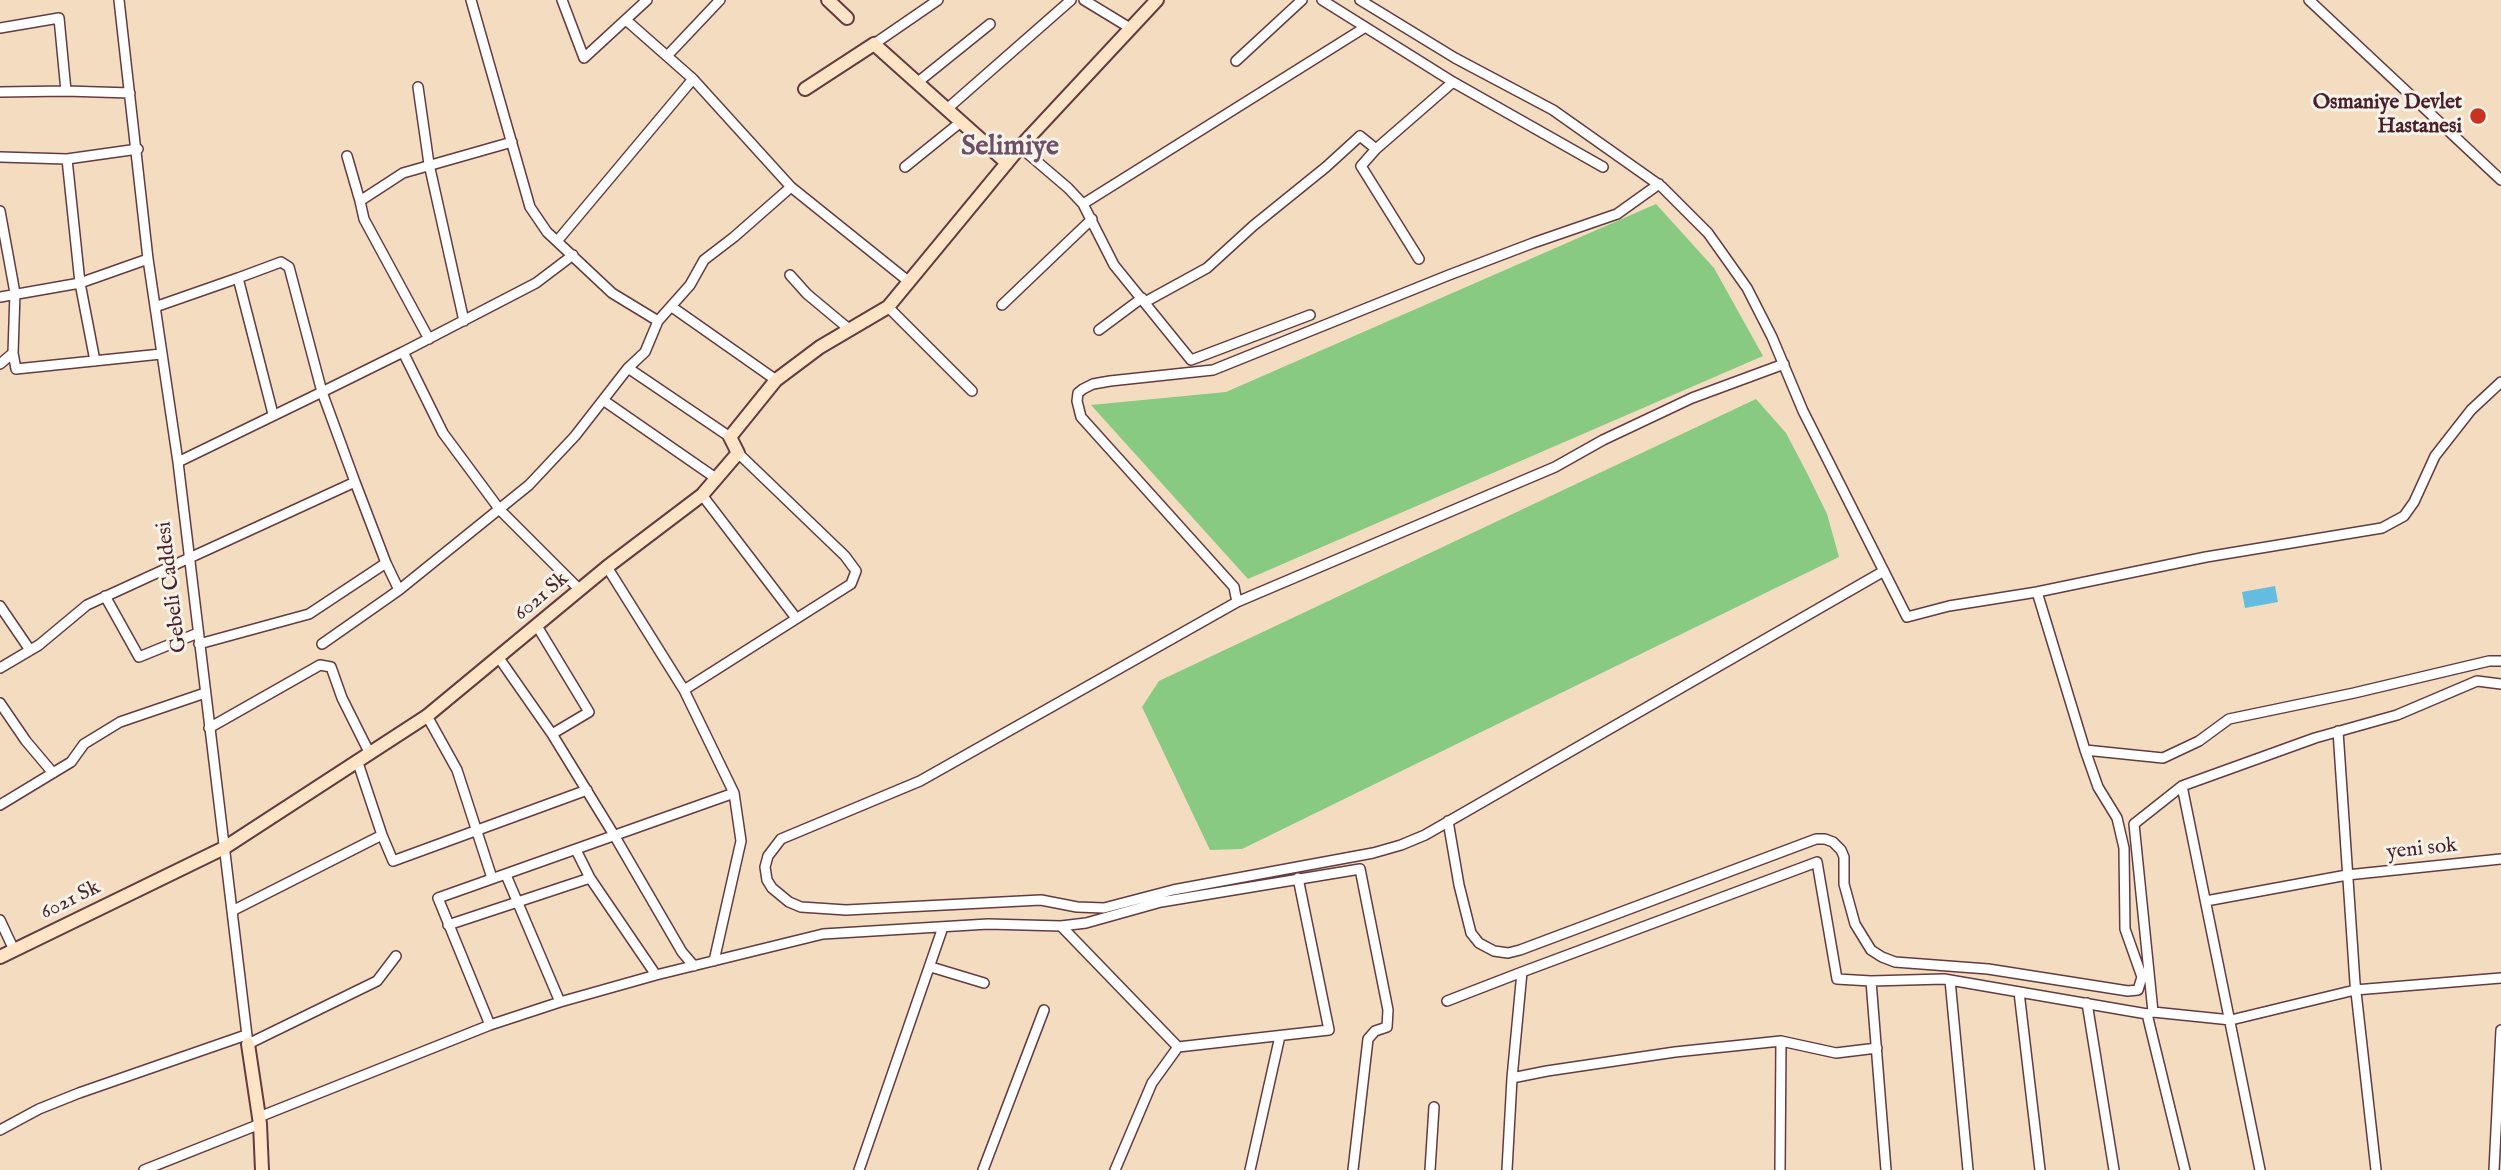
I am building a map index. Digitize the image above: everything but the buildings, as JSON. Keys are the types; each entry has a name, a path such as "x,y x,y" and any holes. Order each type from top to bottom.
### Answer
{"street":[{"name":"Gebeli Caddesi","path":"119,0 161,354 178,462 247,1040 260,1121 262,1170"},
{"path":"471,0 530,207 547,232 612,293 658,321"},
{"path":"562,0 584,58 647,0"},
{"path":"667,56 720,0"},
{"path":"828,0 847,18"},
{"path":"805,89 937,0"},
{"path":"948,108 1071,0"},
{"path":"1084,0 1130,28"},
{"path":"730,437 776,380 820,346 888,307 1020,147 1157,0"},
{"path":"1236,61 1302,0"},
{"path":"1322,0 1452,82 1603,167"},
{"path":"1360,0 1455,58 1553,110 1658,184 1708,233 1738,273 1784,364 1803,411 1907,617 1949,606 2037,592 2206,557 2382,528 2404,516 2414,502 2435,456 2471,410 2501,382"},
{"path":"2309,0 2501,180"},
{"path":"0,28 59,18 66,90"},
{"path":"626,20 693,79 791,187 908,281"},
{"path":"918,82 990,24"},
{"path":"1083,204 1364,28"},
{"path":"874,44 1007,163"},
{"path":"558,240 693,79"},
{"path":"1419,259 1362,166 1376,149 1452,82"},
{"path":"418,87 429,164 464,321"},
{"path":"0,92 66,90 130,93"},
{"path":"905,167 962,121"},
{"path":"1098,330 1143,300 1207,268 1360,136 1376,149"},
{"path":"360,201 403,173 512,142"},
{"path":"1020,147 1083,204 1114,265 1191,360 1310,315"},
{"path":"0,157 67,159 138,149"},
{"path":"347,156 364,219 429,340"},
{"path":"67,159 80,283 95,361"},
{"path":"1237,602 1234,587 1081,417 1077,406 1079,393 1093,384 1213,370 1449,275 1617,214 1658,184"},
{"path":"322,644 399,590 529,485 575,436 628,368 645,352 658,321 690,285 704,261 791,187"},
{"path":"0,211 15,293 13,353 16,369 161,354"},
{"path":"1002,304 1092,219"},
{"path":"178,462 429,340 536,283 573,255"},
{"path":"0,297 80,283 149,259"},
{"path":"155,307 281,262 289,267 323,391 355,482 399,590"},
{"path":"790,275 807,294 849,329"},
{"path":"237,278 273,414"},
{"path":"672,307 776,380"},
{"path":"888,307 972,391"},
{"path":"402,352 443,433 500,510 580,590"},
{"path":"0,364 13,353"},
{"path":"1784,364 1692,398 1603,440 1555,467 1237,602 920,781 781,839 768,856 765,867 767,880 772,888 789,902 801,907 846,910 1041,900 1077,907 1104,908 1173,890 1373,853 1413,840 1448,821 1884,571"},
{"path":"628,368 730,437 738,453 845,556 856,571 851,584 684,690"},
{"path":"603,400 717,479"},
{"name":"6021 Sk","path":"0,957 224,848 427,716 607,567 702,495 738,453"},
{"path":"0,668 30,650 87,606 105,596 355,482"},
{"path":"702,495 796,618"},
{"path":"199,644 309,614 386,563"},
{"path":"607,567 684,690 734,793 741,841 714,961"},
{"path":"1448,821 1471,933 1479,943 1494,951 1508,953 1520,950 1816,839 1825,839 1841,849 1844,858 1844,884 1855,924 1871,950 1882,957 1895,961 1988,968 2128,991 2137,990 2142,977 2125,929 2124,848 2117,818 2098,788 2037,592"},
{"path":"105,596 139,657 198,633"},
{"path":"0,606 30,650"},
{"path":"537,626 589,712 552,734"},
{"path":"499,658 552,734 682,952 694,966"},
{"path":"2085,750 2163,758 2199,741 2229,719 2489,661 2501,661"},
{"path":"209,728 320,665 331,667 342,698 369,752"},
{"path":"2185,1170 2150,1013 2134,824 2182,786 2338,731 2397,715 2477,681 2501,684"},
{"path":"0,805 71,762 84,744 120,722 205,693"},
{"path":"0,703 26,741 53,773"},
{"path":"427,716 457,770 492,878"},
{"path":"2338,731 2355,990 2376,1170"},
{"path":"357,761 393,861 587,790"},
{"path":"2182,786 2260,1170"},
{"path":"490,1025 438,898 734,793"},
{"path":"232,911 382,835"},
{"path":"576,850 590,878 656,975"},
{"name":"yeni sok","path":"2206,901 2347,875 2501,859"},
{"path":"1447,1001 1817,862 1836,979 1950,980 2150,1013 2231,1020 2355,990 2501,978"},
{"path":"144,1170 490,1025 656,975 823,934 1019,923 1060,926 1101,920 1161,902 1360,869 1388,1010 1387,1027 1375,1031 1368,1039 1353,1170"},
{"path":"506,875 561,1002"},
{"path":"448,926 590,878"},
{"path":"1115,1170 1152,1083 1178,1047 1329,1030 1298,878"},
{"path":"0,920 14,950"},
{"path":"1060,926 1178,1047"},
{"path":"859,1170 943,927"},
{"path":"0,1130 39,1109 69,1097 247,1040 377,981 396,956"},
{"path":"931,967 984,983"},
{"path":"1507,1170 1522,972"},
{"path":"1950,980 1968,1170"},
{"path":"1871,981 1886,1170"},
{"path":"2019,992 2040,1170"},
{"path":"2087,1003 2114,1170"},
{"path":"983,1170 1044,1010"},
{"path":"2494,1170 2501,1030"},
{"path":"1250,1170 1280,1036"},
{"path":"1512,1078 1547,1070 1662,1054 1782,1041 1836,1053 1877,1048"},
{"path":"1780,1170 1782,1041"},
{"path":"1430,1170 1434,1107"}],"green space":[{"path":"1656,204 1714,268 1763,356 1248,579 1091,405 1226,392"},
{"path":"1756,399 1786,433 1827,514 1839,557 1242,849 1210,850 1142,707 1159,681"}],"water":[{"path":"2275,586 2278,602 2245,608 2242,592"}],"place":[{"name":"Osmaniye Devlet Hastanesi","path":"2478,116"}],"district":[{"name":"Selimiye","path":"1010,148"}]}
